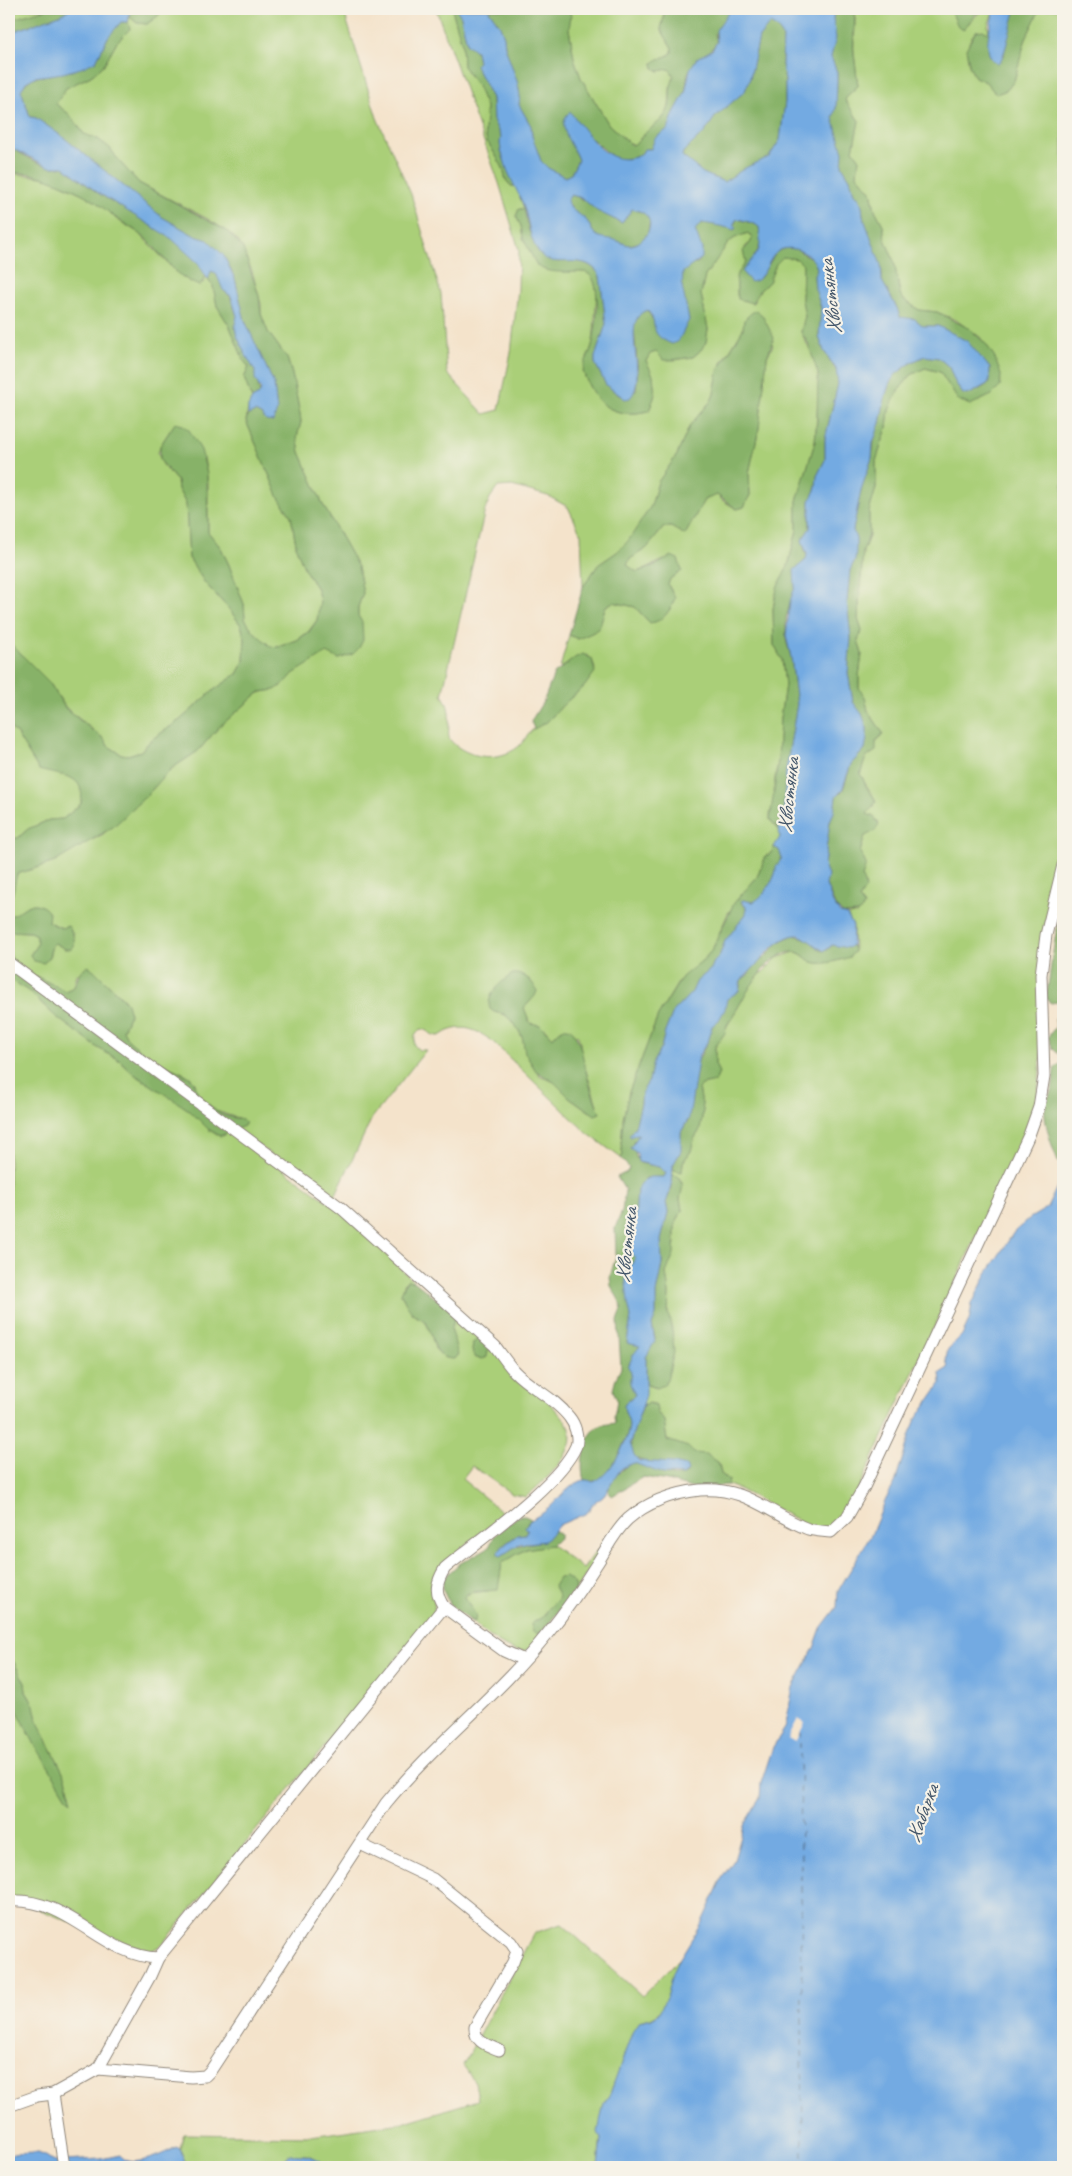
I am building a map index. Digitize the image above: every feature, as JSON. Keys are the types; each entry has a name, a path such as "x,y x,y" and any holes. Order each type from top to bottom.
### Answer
{"street":[{"path":"98,2069 191,2077 205,2076 211,2070 386,1803 407,1778 440,1744 459,1728 547,1634 622,1526 645,1506 675,1494 702,1490 726,1490 755,1500 809,1529 831,1532 847,1517 864,1487 1029,1135 1039,1107 1044,1076 1041,975 1046,935 1063,865"},
{"path":"9,963 341,1208 495,1346 514,1371 570,1418 577,1438 576,1446 556,1474 542,1489 445,1568 438,1580 438,1599 444,1607 504,1651 524,1660"},
{"path":"9,2106 37,2096 53,2094 98,2069 150,1976 158,1958 444,1607"},
{"path":"360,1844 433,1879 511,1942 516,1951 513,1962 475,2027 475,2034 480,2042 499,2050"},
{"path":"9,1901 32,1903 54,1910 80,1922 116,1946 139,1957 158,1958"},
{"path":"53,2094 64,2167"}],"green space":[{"path":"9,9 47,9 9,20"},
{"path":"47,9 70,9 60,15 9,33 9,20"},
{"path":"131,9 162,9 159,15 147,24 137,23 130,17"},
{"path":"162,9 346,9 346,18 377,118 411,194 441,294 447,373 484,414 499,410 511,353 518,289 519,250 499,183 436,9 452,9 462,44 463,66 477,86 486,107 485,133 487,141 502,166 506,180 511,186 516,186 524,209 519,209 516,216 521,226 523,238 540,268 556,271 586,272 593,277 597,292 593,343 583,371 593,393 607,407 625,413 649,411 655,395 653,375 646,361 650,354 656,352 662,357 675,360 693,357 701,350 706,342 708,329 701,294 705,276 729,242 748,233 752,238 751,242 745,247 746,262 738,278 737,296 753,303 761,289 769,282 776,264 783,257 797,259 803,265 802,299 805,316 801,332 814,358 819,386 815,442 797,501 797,530 788,566 775,596 773,609 774,645 782,660 785,685 780,719 778,761 770,814 770,820 780,831 780,837 771,853 766,856 757,877 728,913 712,950 679,981 658,1016 629,1092 623,1119 621,1144 623,1155 621,1158 587,1133 487,1037 466,1028 454,1029 438,1036 420,1029 415,1036 414,1045 419,1050 426,1050 372,1118 335,1196 331,1198 237,1130 239,1118 211,1107 200,1096 196,1090 195,1083 188,1076 141,1052 133,1045 123,1030 130,1014 125,1000 100,976 77,974 74,987 65,991 18,965 9,955 9,931 30,932 36,935 38,943 30,955 44,963 49,957 52,945 55,943 65,949 74,946 73,933 47,921 36,904 9,916 10,900 17,874 55,862 74,849 102,835 147,795 171,769 198,751 219,727 255,696 279,687 298,670 327,652 339,659 362,622 358,616 358,607 363,593 358,567 323,505 300,452 297,437 301,422 292,374 287,358 268,332 261,314 261,304 252,271 239,242 227,231 206,218 139,183 98,139 84,134 69,114 55,104 66,88 91,76 103,66 116,43 130,29 128,22 130,17 137,23 147,24 159,15","holes":["744,320 773,345 767,357 759,428 749,473 750,495 744,507 737,509 717,495 704,500 685,535 671,527 664,527 647,548 630,559 627,565 637,572 664,560 670,579 668,585 673,598 671,608 650,623 635,607 613,602 605,607 598,629 578,639 569,635 560,668 587,655 592,659 595,669 582,688 534,729 518,747 502,755 493,756 475,755 458,747 449,738 448,709 442,695 485,510 490,498 498,487 512,486 548,496 568,507 581,534 583,587 598,565 628,542 651,506 658,482 677,455 690,425 711,401 722,363 743,329","523,975 531,981 531,1000 524,1008 530,1023 545,1029 553,1038 556,1034 569,1029 578,1036 581,1055 597,1105 590,1112 569,1097 554,1082 539,1075 525,1053 525,1044 517,1027 508,1016 494,1012 490,1000 499,985 510,978"]},
{"path":"452,9 456,9 461,16 467,44 476,51 478,62 475,65 492,98 493,120 501,137 502,155 516,186 511,186 506,180 502,166 487,141 485,133 486,107 477,86 463,66 462,44"},
{"path":"488,9 568,9 571,15 569,29 574,58 581,78 609,125 631,145 637,143 643,135 662,119 669,106 673,73 669,69 659,71 654,68 653,63 672,53 672,48 661,29 664,17 663,9 731,9 715,34 717,42 709,52 697,58 688,73 685,93 674,113 670,126 666,133 660,135 652,149 645,149 639,156 631,158 619,159 613,157 585,133 575,118 565,129 578,160 571,174 565,177 548,168 541,161 532,136 531,126 519,105 519,88 505,47 504,37 500,26"},
{"path":"568,9 663,9 664,17 661,29 672,48 672,53 653,63 654,68 659,71 669,68 675,78 670,88 669,109 660,122 643,135 635,145 628,142 609,125 581,78 574,58 569,29 570,12"},
{"path":"834,9 854,9 854,49 858,86 845,100 859,121 853,150 859,158 857,175 871,191 875,210 883,225 885,239 894,261 900,294 903,299 919,310 937,312 970,329 986,344 994,356 1001,375 1000,387 992,395 970,405 958,400 940,372 925,368 911,375 898,391 889,410 887,428 876,461 876,488 869,512 869,534 863,551 858,619 862,631 858,640 862,654 859,688 865,697 868,711 883,733 876,742 876,751 866,757 860,775 863,777 876,802 867,814 874,817 879,824 875,831 865,836 860,852 866,864 862,878 866,888 859,899 864,906 859,913 843,914 836,907 826,885 828,875 824,865 830,821 834,812 836,797 843,790 851,764 865,749 867,728 853,702 848,673 851,638 847,602 850,570 855,560 856,539 853,530 861,490 872,458 875,432 880,423 885,397 892,377 912,362 925,356 939,358 949,367 955,382 963,394 973,392 989,383 990,368 963,339 938,326 923,326 915,319 900,318 897,308 882,281 882,271 863,216 859,197 854,194 850,179 842,166 841,147 832,118 836,108 837,82 837,72 831,57 835,38"},
{"path":"854,9 950,9 961,28 979,13 994,9 988,26 989,34 976,31 969,42 967,54 969,65 975,77 986,82 996,94 1007,90 1014,81 1026,38 1040,9 1063,9 1063,855 1043,934 1042,1043 1037,1106 846,1516 828,1528 809,1526 728,1485 729,1480 721,1474 719,1463 694,1453 689,1448 667,1440 664,1421 657,1412 656,1406 651,1403 643,1405 646,1383 654,1388 667,1380 674,1347 668,1314 669,1293 666,1273 675,1244 675,1226 682,1210 680,1199 682,1183 678,1176 672,1175 673,1170 682,1171 683,1162 691,1151 694,1139 700,1130 703,1110 699,1088 702,1085 715,1082 719,1073 715,1064 715,1047 752,983 777,958 795,952 813,962 823,963 848,957 854,951 853,926 847,915 857,914 864,906 859,899 866,885 862,881 864,859 860,852 865,836 879,822 867,814 869,809 874,807 875,799 860,775 866,757 873,753 876,743 883,733 868,711 865,697 859,688 862,654 858,640 862,631 858,619 863,551 869,537 869,512 876,488 876,461 887,428 889,410 898,391 911,375 925,368 940,372 957,398 968,404 987,397 1001,381 994,356 980,337 956,320 937,312 919,310 903,299 900,294 894,262 885,239 883,225 875,210 871,191 857,175 859,158 853,150 859,121 845,100 858,86 854,53"},
{"path":"950,9 984,9 976,14 963,30 958,26"},
{"path":"1016,9 1040,9 1026,38 1014,81 1007,90 996,94 986,82 975,77 970,68 966,49 976,31 983,30 989,34 989,53 992,60 1004,56 1007,35"},
{"path":"121,22 128,22 130,29 116,43 103,66 91,76 66,88 56,104 69,114 84,134 98,139 110,148 139,183 227,231 243,248 259,296 261,314 268,332 287,358 292,374 301,422 297,437 300,452 323,505 358,567 363,593 358,607 358,616 362,622 363,640 353,654 339,659 327,653 293,674 275,690 260,692 219,727 198,751 171,769 113,827 55,862 17,874 9,904 9,839 18,838 28,829 49,820 63,819 81,804 82,794 80,786 76,781 63,775 39,770 16,733 9,727 9,642 49,682 66,709 104,739 108,746 121,754 128,755 141,751 151,740 180,720 214,690 237,674 244,661 245,639 241,625 205,583 189,558 186,504 178,489 177,481 160,460 160,446 175,423 183,425 189,430 201,450 207,474 208,532 221,548 229,565 244,604 245,619 253,631 270,646 278,647 297,640 309,632 317,620 320,601 317,589 305,570 297,550 291,516 279,498 246,421 248,415 255,412 266,421 277,411 274,384 245,321 235,279 224,256 208,240 195,236 162,217 63,137 36,118 30,116 21,90 32,78 71,71 96,61 109,35"},
{"path":"770,24 778,29 783,38 782,65 785,80 785,102 780,140 769,157 745,168 724,182 703,173 682,156 683,152 705,132 715,117 745,91 750,78 759,37"},
{"path":"9,147 44,165 58,168 64,167 98,193 159,230 189,253 199,265 206,278 199,286 181,276 139,233 81,193 49,179 26,173 9,175"},
{"path":"10,173 48,178 87,196 104,207 116,219 139,233 174,270 190,282 203,283 206,278 213,286 217,306 230,327 244,361 249,367 244,378 252,399 248,407 246,421 279,498 291,516 297,550 305,570 317,589 320,601 317,620 308,632 297,640 278,647 270,646 253,631 245,619 244,604 229,565 221,548 208,532 208,482 204,458 171,429 160,446 158,453 163,465 177,481 178,489 186,504 189,558 205,583 241,625 245,639 244,661 237,674 214,690 180,720 151,740 141,751 128,755 121,754 108,746 104,739 66,708 49,682 9,642"},
{"path":"571,195 585,200 622,223 632,209 642,212 649,216 650,219 648,232 641,242 629,245 600,238 594,234 588,222 573,211 567,200"},
{"path":"519,209 524,209 529,231 540,253 558,262 582,262 592,267 600,276 606,324 595,357 595,363 606,385 620,396 636,390 638,371 634,329 639,315 647,310 653,320 689,320 683,294 682,279 685,269 699,262 702,249 695,230 701,223 732,229 737,219 758,225 761,238 758,250 742,272 747,277 761,277 776,252 786,248 796,249 814,260 817,269 814,276 815,287 821,309 819,337 824,351 837,372 838,384 825,439 825,460 817,476 816,488 810,501 810,528 802,540 807,557 795,579 795,587 786,618 786,640 791,657 797,704 786,770 783,822 779,829 770,820 785,685 782,660 774,645 773,609 777,588 788,566 797,530 797,501 815,442 817,420 818,374 808,343 801,332 805,316 802,300 803,265 797,259 783,257 776,264 769,282 759,291 752,303 738,299 736,276 746,262 743,251 752,238 748,233 729,242 705,276 701,294 708,329 706,342 693,357 664,360 656,352 650,354 646,361 653,375 655,395 649,411 625,413 615,411 599,401 593,393 583,371 594,338 597,316 594,281 589,274 582,272 553,271 537,266 523,238 521,226 516,216"},
{"path":"211,271 220,279 223,290 230,296 237,316 236,333 255,371 260,394 252,399 244,378 249,367 244,361 230,327 217,306 213,286 208,280"},
{"path":"756,310 762,315 774,338 767,357 759,428 749,473 750,495 744,507 737,509 717,495 704,500 685,535 671,527 664,527 647,548 630,559 627,565 637,572 658,564 671,556 678,559 682,571 670,579 668,585 675,598 663,618 650,623 635,607 613,602 605,607 598,629 578,639 569,635 583,587 598,565 617,552 628,541 651,506 658,482 677,455 690,425 711,401 718,371 743,329 744,320"},
{"path":"583,654 592,659 595,672 584,687 547,722 534,729 531,721 544,700 554,674 576,657"},
{"path":"9,727 16,733 39,770 58,773 72,778 81,786 83,792 81,804 63,819 49,820 28,829 18,838 9,839"},
{"path":"774,847 782,855 772,881 763,895 755,902 743,900 741,903 746,907 746,914 725,941 719,957 711,969 697,981 692,992 673,1012 661,1048 653,1062 649,1081 642,1092 635,1127 630,1134 637,1134 639,1137 633,1142 636,1157 640,1163 659,1167 666,1173 664,1177 646,1178 637,1191 635,1222 629,1240 635,1259 625,1274 631,1317 627,1343 640,1346 629,1364 632,1375 630,1380 635,1395 624,1406 629,1425 628,1431 612,1466 601,1478 594,1481 584,1480 582,1466 584,1450 590,1436 600,1426 615,1423 614,1417 617,1400 613,1390 621,1368 618,1321 622,1309 611,1286 610,1277 616,1256 615,1228 622,1211 625,1190 617,1177 627,1172 629,1168 621,1158 623,1155 621,1144 623,1119 629,1092 658,1016 682,977 712,950 734,903 757,877 766,856 771,853"},
{"path":"1063,885 1063,1008 1058,1002 1051,1003 1046,999"},
{"path":"33,904 40,905 49,913 48,922 61,928 68,926 74,937 72,949 65,949 55,943 52,945 49,957 44,963 34,961 30,955 38,943 36,935 30,932 9,931 9,916"},
{"path":"794,935 808,939 822,951 827,950 834,944 846,947 852,945 854,951 850,957 821,963 812,962 796,952 784,954 764,969 747,992 727,1025 725,1033 715,1047 715,1064 719,1073 715,1082 702,1085 699,1088 703,1110 700,1130 694,1139 691,1151 683,1162 682,1172 673,1170 674,1162 680,1153 681,1132 688,1121 697,1062 709,1039 712,1026 724,1009 727,999 739,989 741,980 749,974 752,967 765,957 780,941"},
{"path":"9,954 14,961 27,971 65,991 74,987 80,972 84,968 88,966 94,970 127,1003 130,1014 123,1030 128,1040 153,1060 190,1077 201,1098 218,1112 246,1122 244,1126 220,1136 208,1129 189,1110 134,1074 119,1060 98,1048 55,1016 31,993 9,978"},
{"path":"513,974 528,978 537,991 524,1008 530,1023 540,1025 553,1038 561,1030 568,1028 578,1039 594,1099 600,1113 595,1115 569,1097 554,1082 536,1071 525,1053 522,1036 514,1023 504,1014 490,1009 489,1004 492,994 504,980"},
{"path":"9,978 31,993 55,1016 98,1048 119,1060 134,1074 180,1103 208,1129 217,1135 223,1136 230,1131 341,1211 415,1282 408,1280 405,1282 401,1295 413,1314 425,1321 431,1333 435,1349 446,1358 457,1357 451,1329 456,1314 480,1336 475,1341 472,1349 476,1358 486,1358 488,1351 493,1349 558,1412 570,1429 571,1439 567,1452 551,1473 526,1497 512,1494 472,1466 462,1479 501,1511 500,1517 452,1556 436,1572 431,1584 435,1605 433,1614 163,1944 151,1951 141,1951 9,1897 9,1689 29,1730 67,1797 68,1787 66,1778 37,1720 32,1701 26,1692 25,1683 9,1653"},
{"path":"1063,1014 1063,1056 1061,1056 1053,1049 1048,1037 1056,1026 1055,1018"},
{"path":"1063,1063 1063,1165 1062,1162 1058,1162 1054,1150 1047,1127 1045,1108 1053,1085 1054,1071 1056,1067"},
{"path":"672,1175 678,1176 683,1186 680,1199 682,1210 675,1226 674,1254 666,1273 669,1293 668,1314 672,1327 674,1352 667,1380 664,1385 657,1388 646,1383 646,1357 655,1338 652,1325 656,1315 656,1293 662,1264 661,1240 668,1212 666,1202 672,1188"},
{"path":"407,1280 415,1282 456,1314 451,1329 458,1354 454,1359 441,1355 435,1346 426,1322 413,1314 407,1306 401,1293"},
{"path":"480,1336 493,1349 488,1351 487,1357 482,1359 476,1358 472,1351 473,1343"},
{"path":"649,1403 656,1406 657,1412 664,1421 667,1440 688,1447 694,1453 706,1454 718,1462 721,1474 729,1480 728,1485 691,1488 643,1477 612,1496 609,1494 612,1481 624,1468 632,1463 666,1475 680,1476 687,1473 683,1465 652,1463 641,1460 634,1455 631,1448 633,1432 643,1405"},
{"path":"518,1516 525,1516 531,1519 527,1523 528,1530 526,1534 517,1535 501,1547 503,1555 516,1546 542,1540 554,1530 561,1536 552,1545 526,1549 502,1563 498,1590 467,1594 465,1598 476,1615 475,1622 468,1619 456,1610 447,1599 444,1592 443,1578 459,1564 489,1547 495,1535"},
{"path":"552,1545 583,1569 597,1550 601,1551 576,1590 554,1588 559,1593 559,1598 544,1616 531,1624 534,1632 541,1633 531,1648 522,1651 506,1647 469,1620 474,1612 467,1604 465,1598 470,1593 488,1591 499,1582 502,1563 516,1554 539,1546"},
{"path":"566,1577 575,1584 576,1590 541,1633 536,1633 532,1630 531,1624 544,1616 559,1598 554,1586 559,1578"},
{"path":"9,1653 25,1683 26,1692 34,1705 37,1720 66,1778 72,1801 67,1797 34,1743 14,1704 9,1689"},
{"path":"562,1924 642,1996 680,1958 663,2006 651,2018 639,2021 631,2037 610,2094 604,2103 598,2167 326,2167 309,2155 290,2155 271,2167 248,2167 244,2160 231,2164 235,2167 187,2167 180,2149 184,2134 311,2136 402,2123 478,2100 475,2082 463,2065 534,1933"}],"water":[{"path":"70,9 131,9 128,22 121,22 108,37 96,61 81,68 35,77 26,82 21,90 30,117 36,118 63,137 162,217 195,236 208,240 224,256 235,279 245,321 274,384 277,411 273,422 266,421 255,412 248,415 248,407 252,399 259,395 261,390 255,379 255,371 236,333 235,324 237,316 231,296 223,290 216,273 211,271 208,280 198,263 172,239 97,192 64,167 50,167 9,147 9,33 60,15"},
{"name":"Хвостянка","path":"456,9 488,9 500,26 517,81 520,95 519,105 531,126 532,136 541,161 548,168 565,177 571,174 578,160 564,129 566,117 570,112 596,144 613,156 622,159 632,158 642,153 644,149 651,149 655,138 668,129 685,93 690,69 697,58 712,50 717,42 716,30 731,9 834,9 833,19 836,38 831,57 837,72 837,82 836,108 833,118 843,152 842,166 850,179 854,194 859,197 863,216 881,265 882,281 900,317 915,319 923,326 938,326 967,341 990,368 989,383 968,395 963,394 955,382 949,367 939,358 925,356 912,362 896,374 890,382 885,397 880,423 873,443 872,458 861,490 853,530 856,539 856,550 855,560 850,570 847,602 851,638 848,673 853,702 862,714 867,728 867,738 865,749 851,764 842,790 836,797 834,812 830,821 824,865 828,875 826,885 833,903 840,913 847,915 853,926 852,945 848,948 832,945 825,951 799,935 782,940 741,980 739,991 727,999 725,1009 719,1020 712,1026 709,1039 699,1055 689,1118 681,1132 681,1151 673,1165 672,1185 666,1203 668,1212 661,1240 662,1264 656,1293 656,1315 652,1325 655,1341 646,1357 646,1395 630,1443 634,1455 639,1461 674,1463 686,1466 688,1471 683,1475 663,1474 634,1463 624,1467 620,1470 603,1497 593,1504 587,1513 559,1525 545,1541 519,1544 501,1556 498,1554 504,1545 517,1535 526,1534 528,1530 525,1527 529,1522 544,1512 571,1487 584,1480 593,1482 599,1479 617,1458 626,1440 629,1422 624,1406 635,1395 630,1383 631,1373 628,1367 633,1355 640,1346 627,1343 631,1317 625,1274 635,1259 630,1249 629,1240 635,1222 637,1189 644,1180 650,1177 664,1177 666,1173 659,1167 638,1162 637,1153 630,1148 639,1135 630,1137 630,1134 635,1127 642,1092 649,1081 653,1062 661,1048 673,1012 692,992 697,981 711,969 719,957 725,941 746,914 746,907 741,901 753,902 765,892 782,858 779,850 774,847 780,837 779,829 783,822 786,770 797,704 791,657 786,636 790,601 795,587 794,570 806,560 807,554 802,540 810,528 810,501 816,488 817,476 825,460 825,439 838,384 836,369 824,351 819,337 821,307 815,289 814,276 817,269 815,264 806,254 787,248 776,253 760,278 751,282 742,272 759,249 759,227 737,219 734,223 736,228 734,230 701,223 695,230 702,249 702,258 683,272 682,286 689,320 677,342 672,344 659,336 651,315 647,310 639,316 635,325 637,377 635,389 630,398 625,399 606,385 595,363 595,357 606,324 600,276 594,268 587,264 548,260 535,247 524,208 508,172 501,150 501,137 493,120 492,98 475,65 478,62 476,51 467,44 461,16","holes":["770,24 778,29 783,38 782,65 785,80 785,102 780,140 769,157 745,168 724,182 703,173 682,156 683,152 705,132 715,117 745,91 750,78 759,37","571,195 582,198 597,211 622,223 632,209 642,212 648,217 650,223 649,230 646,236 635,244 629,245 616,240 602,238 596,235 587,221 570,207 567,200"]},
{"path":"994,9 1016,9 1006,47 998,64 992,60 988,46 989,30"},
{"name":"Хабарка","path":"1063,1174 1063,2167 598,2167 601,2139 598,2132 604,2103 610,2094 633,2030 639,2021 652,2018 658,2014 668,1994 673,1973 680,1958 702,1922 722,1878 734,1860 745,1823 760,1798 761,1783 773,1747 785,1728 793,1687 814,1648 821,1628 837,1607 838,1591 871,1535 895,1483 916,1419 941,1383 940,1373 948,1368 946,1359 948,1349 962,1335 969,1320 972,1304 986,1275 1014,1232 1030,1218 1047,1208"},
{"path":"176,2147 180,2149 187,2167 9,2167 9,2154 38,2153 55,2161 101,2159 120,2155 126,2160 137,2161 159,2155"},
{"path":"290,2155 310,2156 319,2160 326,2167 271,2167"}],"pier":[{"path":"798,1719 805,1723 795,1742 788,1738"}],"ferry route":[{"path":"800,1732 803,2167"}]}
